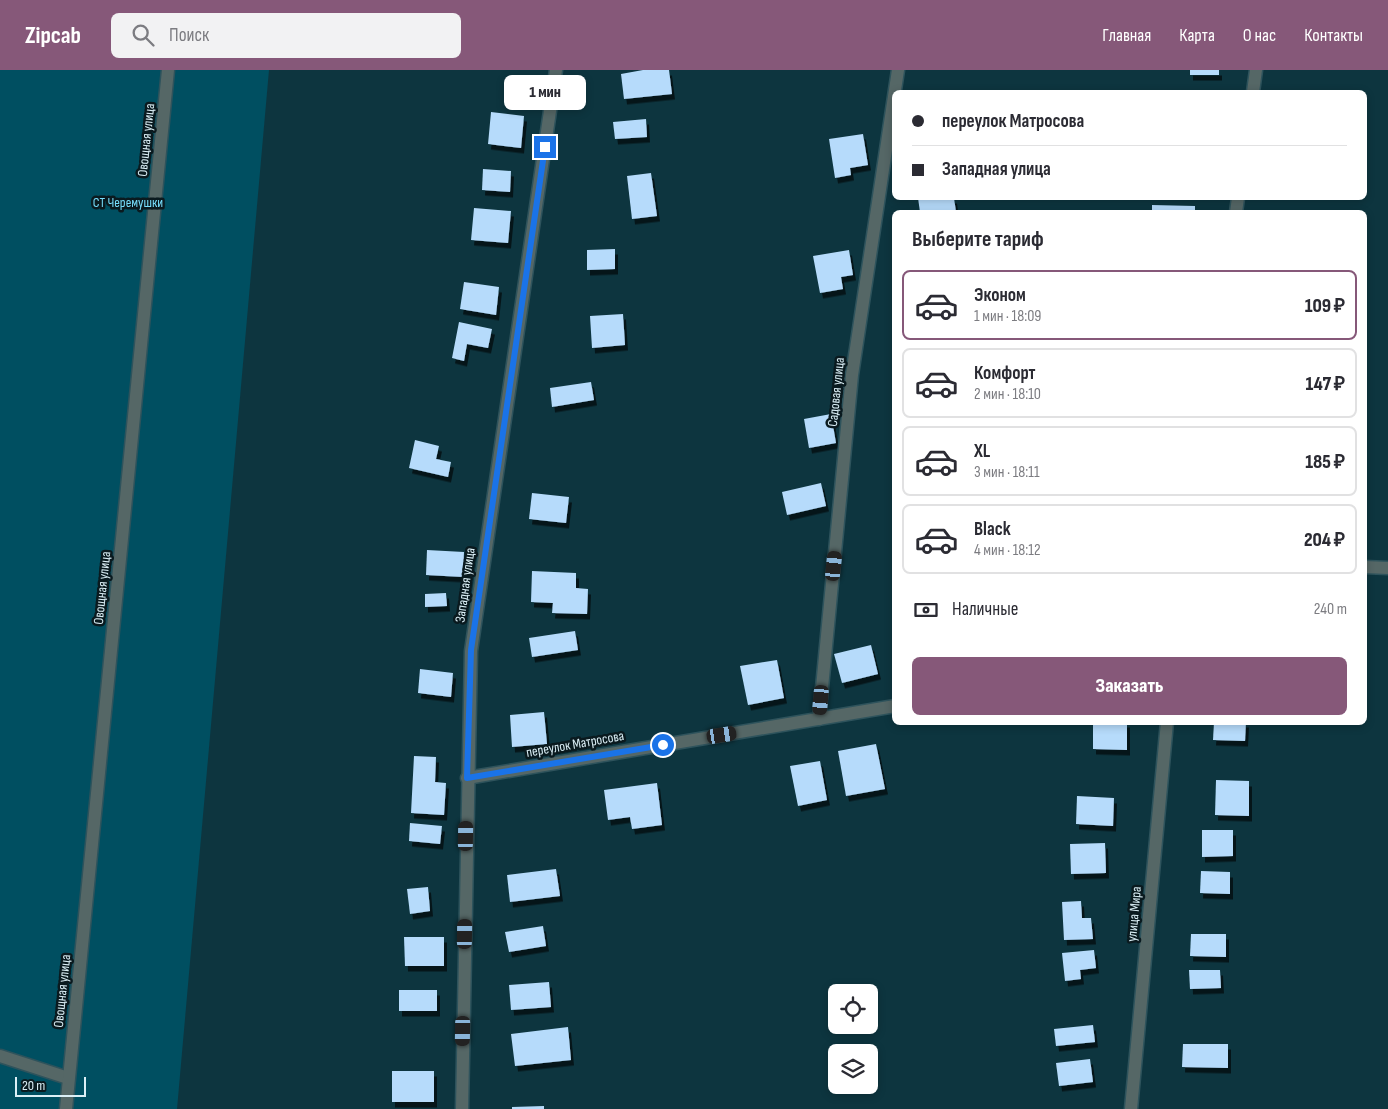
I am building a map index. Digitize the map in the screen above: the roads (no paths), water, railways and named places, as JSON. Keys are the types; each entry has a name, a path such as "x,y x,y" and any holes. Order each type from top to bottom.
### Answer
{"street":[{"name":"Овощная улица","path":"66,1109 168,70"},
{"name":"Западная улица","path":"462,1109 471,650 556,70"},
{"name":"Садовая улица","path":"895,90 898,70"},
{"path":"1253,90 1256,70"},
{"name":"Садовая улица","path":"819,719 852,375 892,110"},
{"path":"1367,567 1388,568"},
{"name":"переулок Матросова","path":"467,778 892,707"},
{"name":"улица Мира","path":"1131,1109 1167,725"},
{"path":"0,1056 68,1078"}],"park label":[{"name":"СТ Черемушки","path":"128,202"}]}
